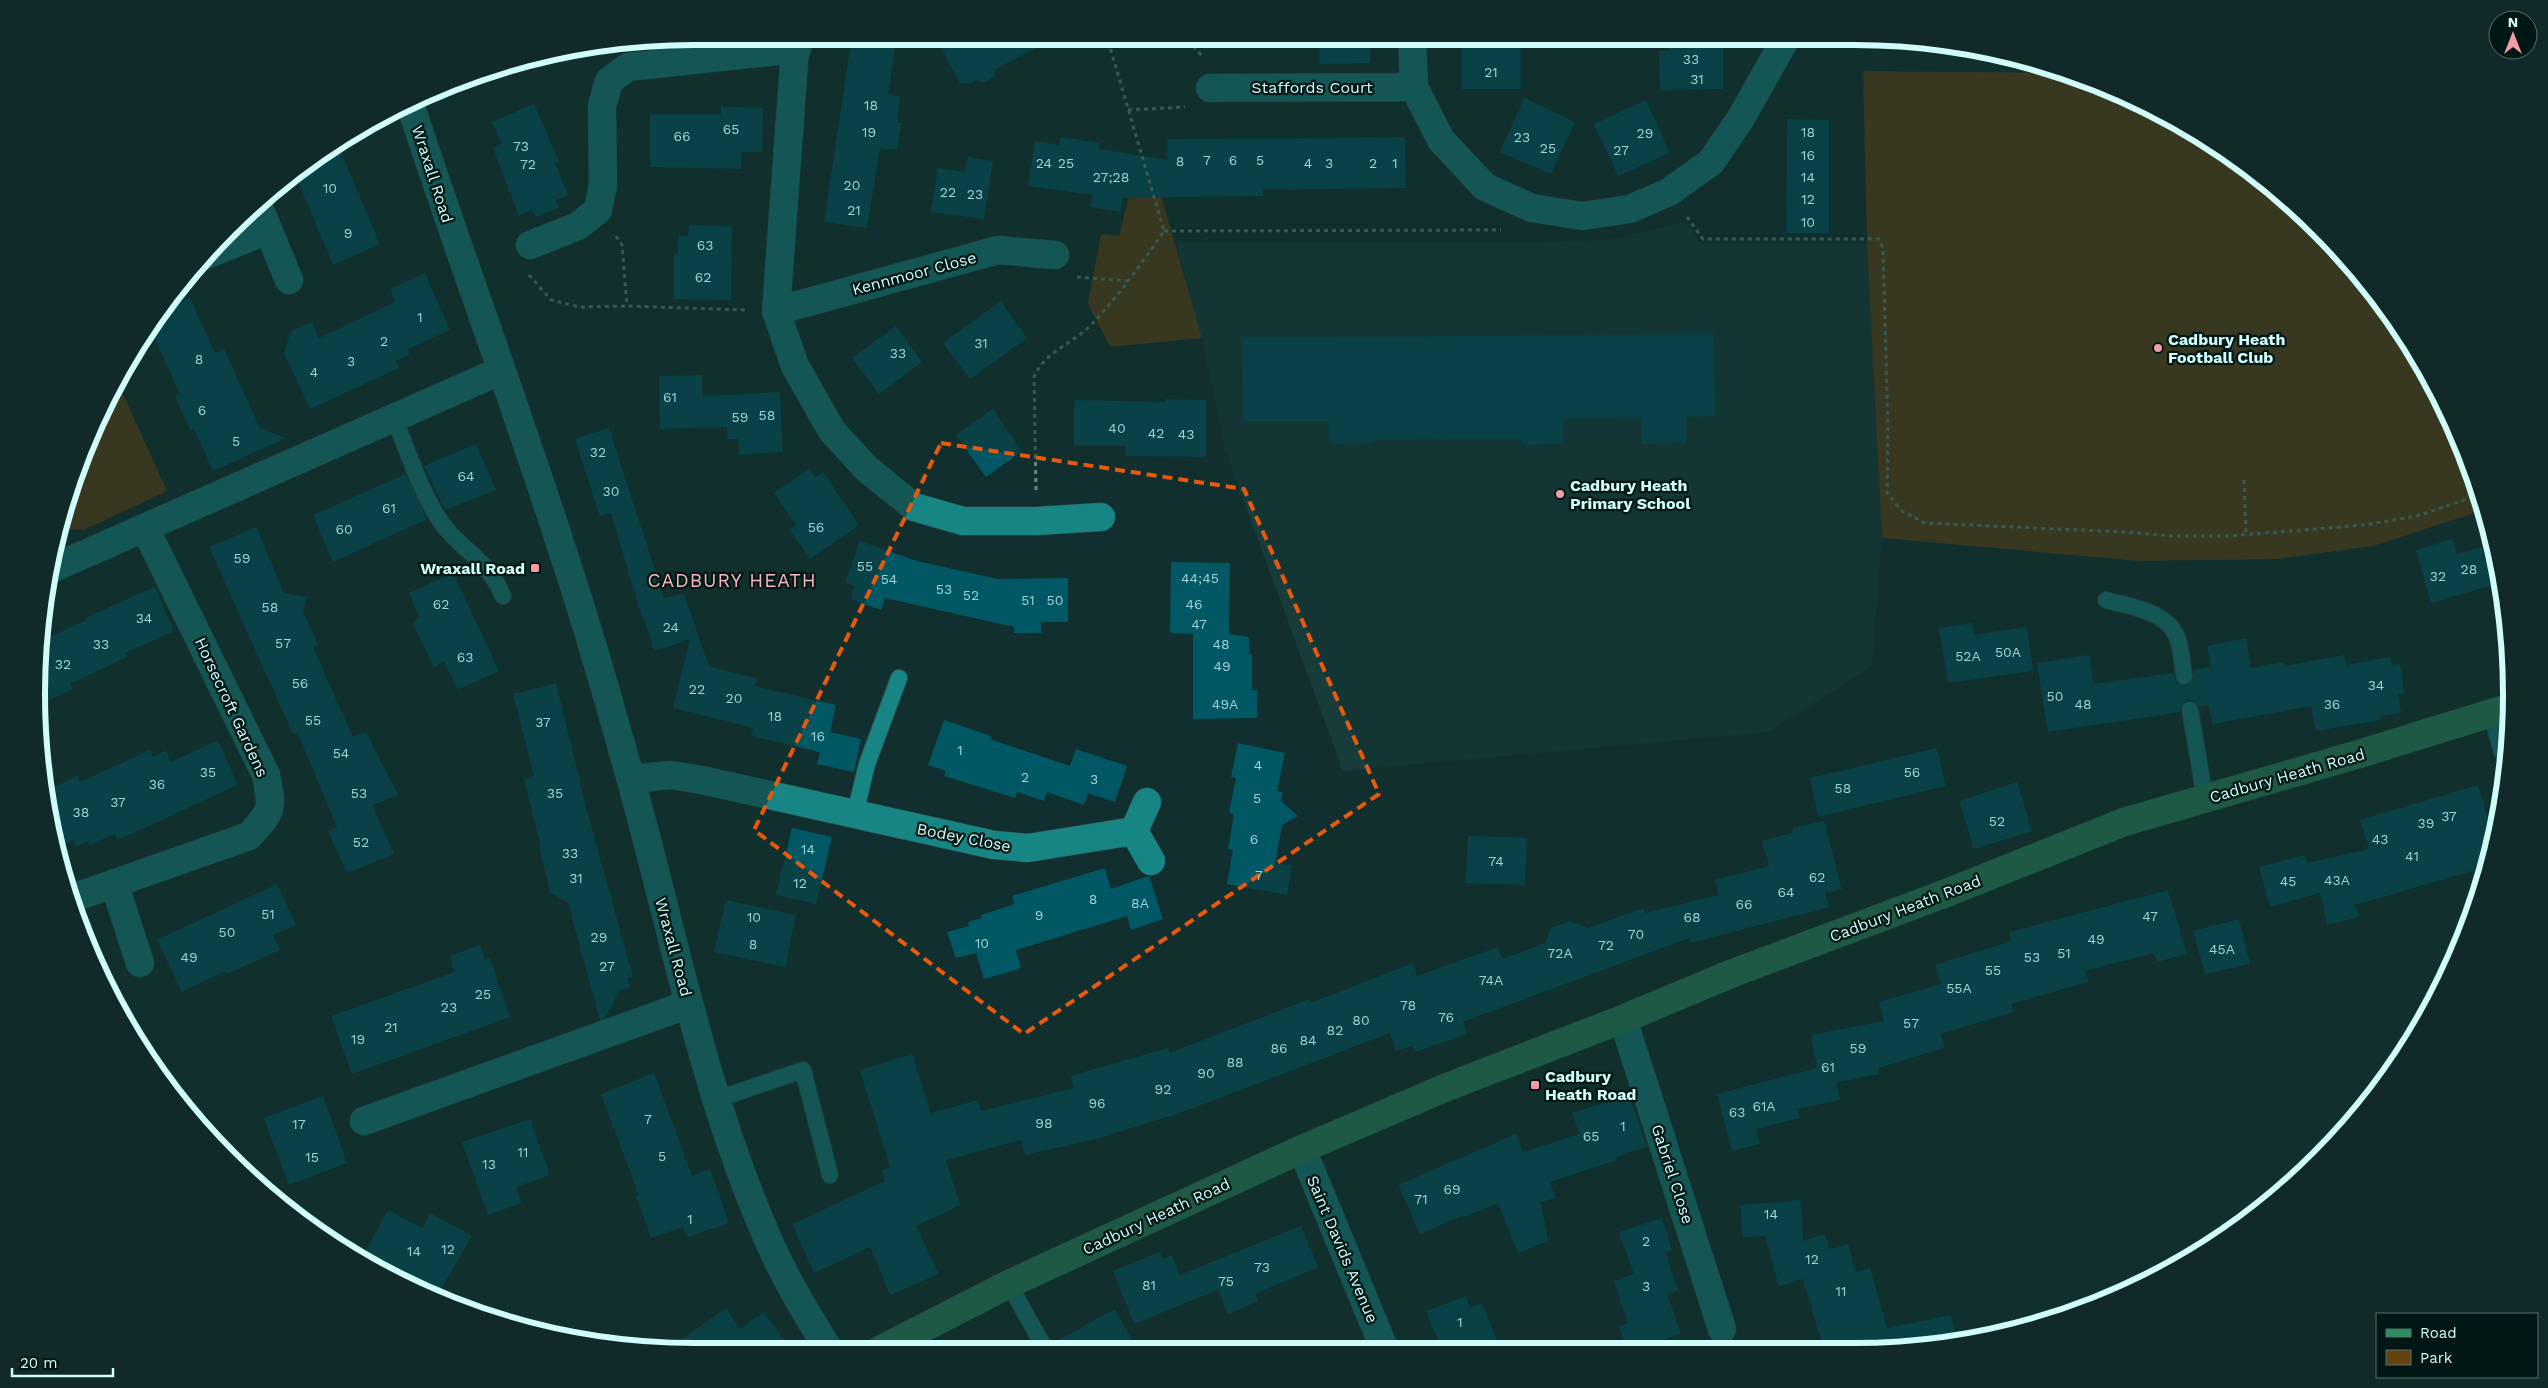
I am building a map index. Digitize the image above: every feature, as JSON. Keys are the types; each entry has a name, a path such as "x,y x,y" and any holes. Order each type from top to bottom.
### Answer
{"street":[{"path":"530,246 578,226 598,210 603,185 602,106 609,81 628,67 783,45"},
{"path":"797,45 776,311 795,366 832,431 867,469 914,507 963,521 1036,521 1101,517"},
{"path":"1412,45 1414,87 1441,140 1485,187 1532,208 1582,216 1630,209 1669,192 1711,162 1741,118 1782,45"},
{"name":"Staffords Court","path":"1221,88 1414,87"},
{"name":"Wraxall Road","path":"412,110 563,550 631,779 689,1004 742,1174 771,1247 804,1310 825,1343"},
{"path":"260,211 289,280"},
{"path":"223,248 268,230"},
{"name":"Kennmoor Close","path":"776,311 998,250 1055,254"},
{"path":"58,562 146,528 500,371"},
{"name":"Horsecroft Gardens","path":"77,896 249,836 268,815 271,800 266,775 146,528"},
{"name":"Cadbury Heath Road","path":"894,1343 1009,1284 1302,1149 1447,1087 1623,1019 1732,973 1950,892 2124,822 2503,710"},
{"name":"Bodey Close","path":"631,779 678,776 855,814 952,838 994,845 1028,848 1134,831"},
{"path":"1147,802 1134,831 1151,861"},
{"path":"114,883 140,963"},
{"path":"364,1121 689,1004"},
{"name":"Gabriel Close","path":"1623,1019 1722,1329"},
{"name":"Saint Davids Avenue","path":"1302,1149 1382,1343"}],"lane":[{"path":"394,418 419,480 443,525 495,577 503,596"},
{"path":"2106,600 2153,614 2169,624 2177,637 2184,676"},
{"path":"855,814 867,764 899,678"},
{"path":"2190,710 2205,798"},
{"path":"718,1099 803,1070 830,1175"},
{"path":"1009,1284 1042,1343"}],"path":[{"path":"1109,45 1164,231"},
{"path":"1128,110 1212,106 1221,88 1191,45"},
{"path":"1669,192 1703,239 1880,239 1883,248 1888,421 1887,493 1902,511 1925,523 2173,536 2246,534 2364,525 2417,516 2472,497"},
{"path":"1164,231 1500,230 1532,208"},
{"path":"598,210 622,245 627,306"},
{"path":"1036,521 1034,377 1036,370 1039,364 1089,328 1129,281 1164,231"},
{"path":"1055,254 1078,278 1129,281"},
{"path":"528,273 551,300 580,307 627,306 776,311"},
{"path":"2244,480 2246,534"}],"highlighted area":[{"path":"941,443 1244,489 1379,794 1024,1034 754,830"}],"shaded area":[{"name":"Cadbury Heath Primary School","path":"1685,222 1702,244 1867,244 1882,538 1872,666 1769,732 1343,771 1225,450 1202,338 1176,243 1537,243 1613,239"}],"green space":[{"name":"Cadbury Heath Football Club","path":"1863,71 2042,73 2102,94 2141,112 2215,154 2282,206 2342,266 2394,333 2416,370 2454,446 2477,512 2373,546 2277,559 2139,561 1882,538 1867,244"},
{"path":"1135,173 1155,174 1202,338 1110,347 1088,304 1101,234 1119,236"},
{"path":"121,390 167,491 84,530 68,529 67,526 79,485 94,446"}],"building":[{"path":"851,45 896,45 888,94 900,96 897,123 901,123 897,150 880,148 867,228 824,222"},
{"path":"939,45 1042,45 996,69 994,77 984,83 976,80 971,83 960,83"},
{"path":"1319,45 1370,45 1370,63 1319,64"},
{"path":"1462,45 1521,45 1521,89 1462,89"},
{"path":"1723,47 1723,89 1660,90 1659,51 1669,51 1669,48"},
{"path":"1524,98 1575,122 1551,174 1500,152"},
{"path":"1646,100 1670,153 1618,176 1594,124"},
{"path":"534,104 559,161 555,163 568,195 556,200 559,207 536,217 532,210 519,216 493,148 502,144 492,122"},
{"path":"721,106 763,108 762,152 742,152 741,169 650,167 650,114 721,114"},
{"path":"1787,119 1829,120 1829,233 1786,233"},
{"path":"1061,137 1100,143 1099,149 1167,160 1167,139 1405,137 1406,188 1263,190 1263,196 1123,198 1120,212 1090,207 1092,195 1028,186 1035,141 1059,145"},
{"path":"340,150 380,244 333,265 297,180"},
{"path":"968,157 993,161 984,219 931,212 938,168 965,172"},
{"path":"689,225 732,226 731,300 674,299 674,253 678,253 678,236 688,236"},
{"path":"425,273 450,330 408,349 410,355 396,361 399,368 310,409 284,353 291,331 312,322 319,338 391,304 395,301 390,289"},
{"path":"190,298 215,353 224,349 260,428 286,438 213,471 194,428 190,430 175,396 180,394 153,335 175,305"},
{"path":"1001,301 1027,338 970,379 943,343"},
{"path":"896,326 922,362 879,394 852,358"},
{"path":"1714,334 1715,416 1686,417 1686,443 1642,444 1641,418 1563,419 1563,444 1522,445 1522,439 1372,440 1373,443 1329,444 1328,421 1243,421 1242,338"},
{"path":"702,375 702,396 780,392 783,452 739,455 738,439 727,439 727,427 660,429 659,376"},
{"path":"1166,399 1206,400 1206,457 1125,456 1126,446 1074,446 1074,400 1166,402"},
{"path":"993,409 1022,451 986,477 956,435"},
{"path":"609,428 664,598 684,594 709,667 757,678 755,686 836,705 830,732 861,739 854,772 817,764 820,752 751,736 753,728 673,708 690,639 655,651 638,604 611,513 600,516 575,439"},
{"path":"476,444 496,490 445,510 424,466"},
{"path":"809,469 815,477 823,472 859,525 810,559 789,529 796,525 774,493"},
{"path":"406,474 427,519 333,562 313,515"},
{"path":"256,527 284,593 308,597 303,611 318,645 313,647 353,737 366,732 398,795 372,805 394,854 347,873 328,831 337,827 297,732 293,734 209,547"},
{"path":"2452,539 2457,554 2481,547 2493,585 2431,603 2416,550"},
{"path":"860,541 917,561 998,579 1068,578 1068,622 1041,622 1041,633 1014,633 1014,627 885,598 881,610 850,599 855,586 845,582"},
{"path":"1171,562 1230,563 1229,634 1249,637 1249,654 1252,654 1252,690 1257,690 1257,718 1193,719 1193,634 1170,633"},
{"path":"453,573 499,671 458,690 444,662 434,667 412,622 420,618 409,593"},
{"path":"155,587 174,631 125,653 127,657 70,684 73,689 45,702 48,638 86,620 85,618"},
{"path":"1972,623 1974,635 2027,627 2033,671 1948,683 1939,628"},
{"path":"2246,638 2251,668 2284,662 2285,666 2344,655 2346,665 2390,657 2392,665 2400,663 2404,693 2398,694 2401,713 2379,716 2380,720 2316,731 2311,706 2213,724 2208,705 2199,707 2194,701 2189,700 2183,703 2180,712 2048,732 2037,663 2089,655 2094,684 2173,673 2176,683 2185,686 2193,680 2193,670 2211,667 2207,646"},
{"path":"556,683 586,807 633,977 627,978 630,987 620,990 605,1018 600,1020 568,903 550,893 524,779 534,776 513,694"},
{"path":"944,720 991,736 990,739 1070,766 1076,749 1127,766 1115,802 1088,793 1084,805 1047,792 1044,801 1017,792 1015,798 944,776 946,771 928,765"},
{"path":"218,740 238,785 118,840 115,834 90,845 88,841 76,846 74,840 63,845 52,788 77,776 80,782 150,750 153,757 166,750 171,762"},
{"path":"1238,743 1285,753 1277,791 1283,792 1281,801 1298,816 1282,825 1275,863 1292,866 1287,895 1227,884 1233,850 1228,849 1234,814 1229,813 1236,778 1231,777"},
{"path":"1937,748 1946,786 1818,817 1810,778"},
{"path":"2017,782 2032,831 1974,849 1959,801"},
{"path":"2478,785 2490,826 2479,869 2355,905 2359,917 2327,925 2320,893 2270,907 2259,867 2305,855 2307,863 2369,849 2360,820"},
{"path":"1824,821 1842,889 1825,893 1829,907 1690,943 1689,938 1463,1022 1467,1034 1414,1052 1412,1046 1396,1051 1390,1033 1183,1112 1096,1139 1025,1155 1021,1140 946,1160 960,1205 916,1226 939,1274 890,1295 870,1247 814,1273 792,1224 885,1181 881,1171 890,1167 860,1070 912,1054 931,1113 978,1100 981,1111 1074,1088 1070,1076 1168,1048 1170,1053 1309,999 1311,1003 1413,963 1417,976 1498,947 1502,959 1545,943 1551,928 1570,921 1588,928 1643,908 1645,913 1719,895 1715,880 1769,866 1762,841 1794,832 1793,828"},
{"path":"792,828 832,837 816,904 776,895"},
{"path":"1468,836 1527,838 1525,885 1465,883"},
{"path":"1105,868 1111,889 1149,876 1163,919 1131,930 1127,916 1016,950 1021,968 984,979 976,953 956,958 947,932 969,926 968,922 982,918 981,915 1015,904 1012,896"},
{"path":"277,884 296,925 273,935 280,950 227,974 225,971 182,992 157,940"},
{"path":"2168,890 2187,954 2157,962 2154,953 2085,971 2088,982 2011,1004 2014,1012 1941,1034 1945,1048 1878,1068 1879,1074 1837,1082 1840,1100 1797,1109 1800,1118 1756,1129 1760,1144 1732,1151 1717,1094 1817,1068 1811,1035 1884,1021 1879,1002 1941,984 1935,965 2011,941 2009,932"},
{"path":"726,900 796,915 785,967 714,952"},
{"path":"2239,919 2250,964 2205,974 2193,931"},
{"path":"480,945 485,960 490,958 510,1017 352,1074 331,1016 455,972 450,956"},
{"path":"654,1073 692,1176 710,1169 729,1223 687,1237 683,1227 651,1238 636,1196 639,1195 601,1094"},
{"path":"1629,1095 1647,1147 1616,1157 1617,1160 1550,1182 1556,1198 1541,1202 1548,1241 1518,1253 1498,1203 1464,1217 1463,1215 1420,1234 1398,1185 1516,1134 1523,1152 1580,1134 1572,1113"},
{"path":"323,1096 347,1163 289,1185 264,1118"},
{"path":"530,1119 550,1175 516,1187 522,1203 488,1215 462,1142"},
{"path":"1801,1200 1803,1241 1825,1234 1829,1249 1848,1244 1856,1272 1870,1268 1887,1328 1951,1315 1956,1335 1896,1342 1822,1343 1803,1279 1779,1286 1765,1236 1743,1238 1740,1205"},
{"path":"388,1210 422,1228 430,1213 472,1236 440,1291 369,1256 367,1255 369,1251 366,1250"},
{"path":"1662,1218 1672,1250 1665,1252 1678,1290 1667,1294 1681,1334 1659,1341 1660,1343 1625,1343 1619,1326 1628,1323 1614,1281 1634,1274 1619,1232"},
{"path":"1301,1226 1318,1267 1255,1294 1258,1301 1228,1314 1218,1290 1134,1324 1113,1271 1160,1252 1163,1259 1172,1255 1180,1275"},
{"path":"1466,1296 1470,1308 1482,1303 1498,1343 1439,1343 1426,1311"},
{"path":"726,1308 740,1329 764,1312 786,1343 694,1343 677,1343"},
{"path":"1115,1309 1134,1343 1053,1343"}],"place":[{"name":"Cadbury Heath Football Club","path":"2158,348"},
{"name":"Cadbury Heath Primary School","path":"1560,494"},
{"name":"Wraxall Road","path":"535,568"},
{"name":"Cadbury Heath Road","path":"1535,1085"}],"district":[{"name":"CADBURY HEATH","path":"732,580"}]}
